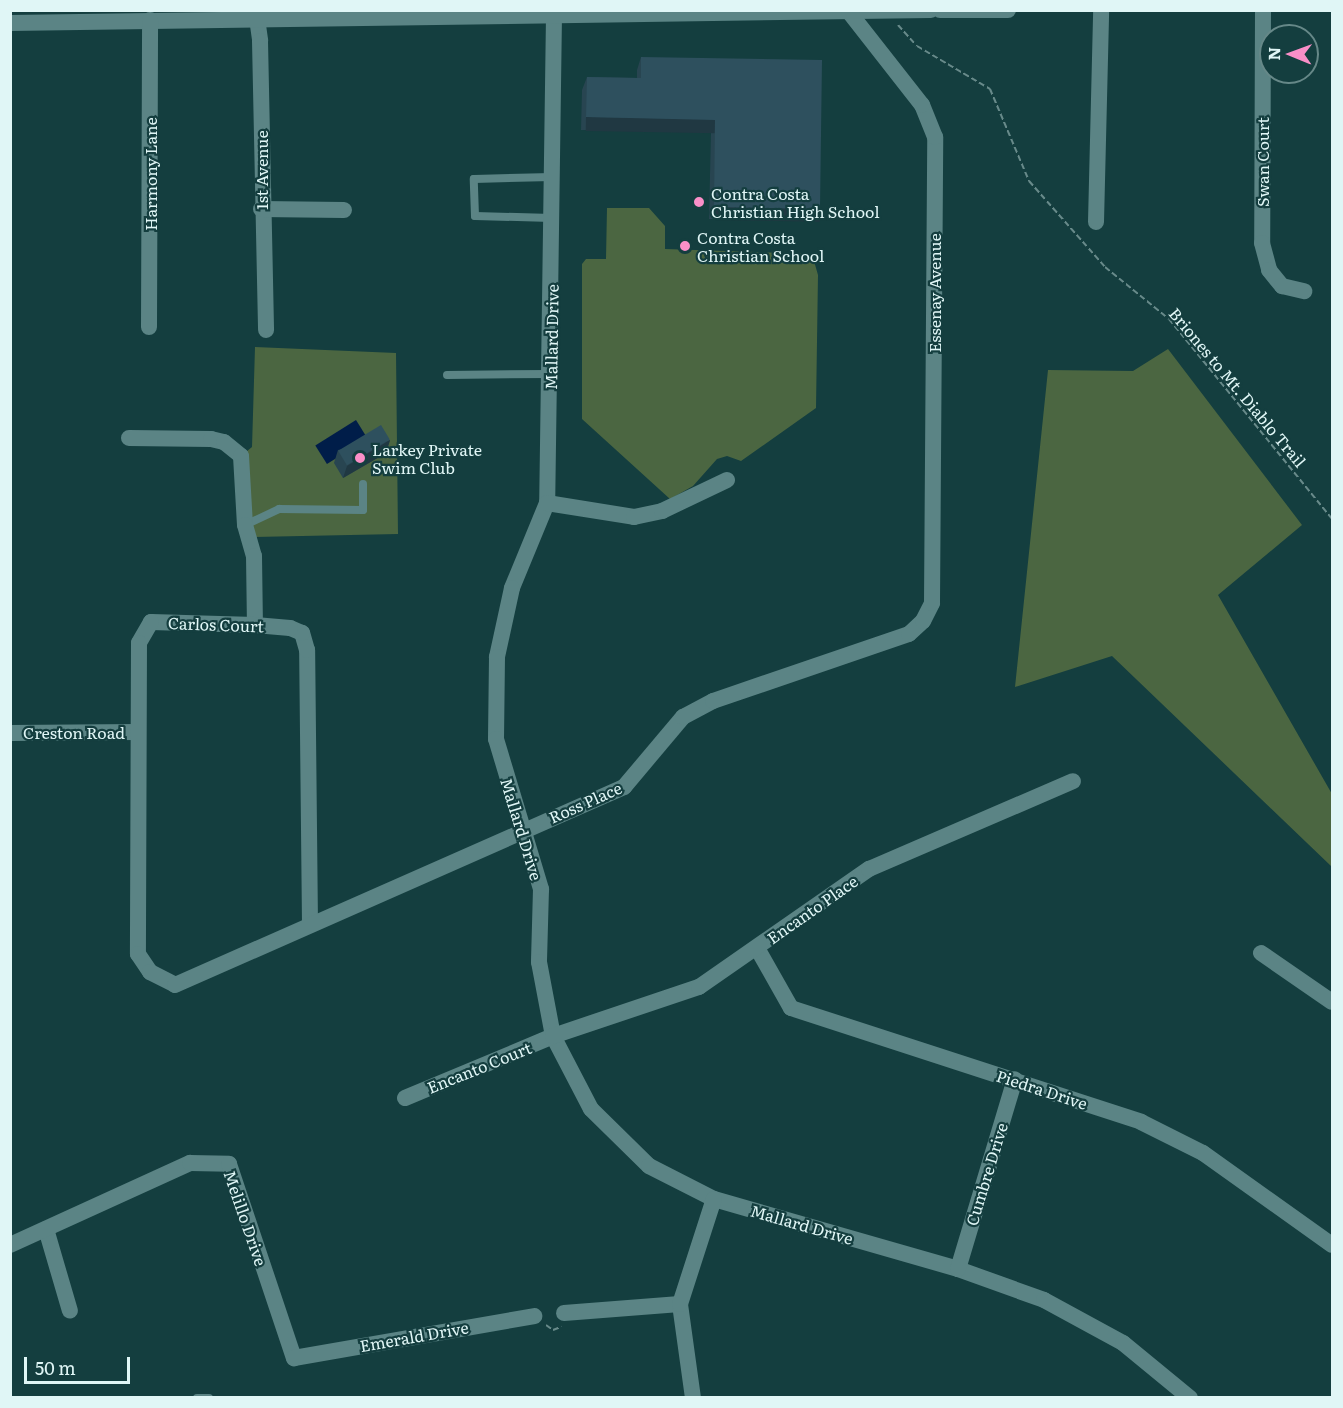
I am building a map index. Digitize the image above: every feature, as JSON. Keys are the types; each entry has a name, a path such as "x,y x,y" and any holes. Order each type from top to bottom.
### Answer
{"street":[{"path":"10,23 257,15 431,13 554,15 931,10"},
{"path":"940,10 1008,10"},
{"path":"1096,222 1101,10"},
{"name":"Swan Court","path":"1263,10 1262,243 1269,270 1282,286 1304,291"},
{"name":"Essenay Avenue","path":"849,12 922,105 935,137 932,603"},
{"name":"1st Avenue","path":"257,15 266,330"},
{"name":"Mallard Drive","path":"554,15 547,503 512,588 497,657 496,739 520,831 541,889 539,962 553,1036 591,1108 648,1166 714,1198 958,1269 1044,1300 1123,1343 1190,1398"},
{"name":"Harmony Lane","path":"149,327 150,20"},
{"path":"261,209 344,210"},
{"path":"129,438 211,439 233,447 241,456 245,470 246,525 254,556 255,625"},
{"path":"547,503 634,517 662,511 728,480"},
{"name":"Ross Place","path":"176,984 310,924 431,874 520,831 624,787 683,717 713,701 909,634 923,621 932,603"},
{"name":"Carlos Court","path":"176,984 150,972 138,954 139,643 151,622 255,625 297,630 307,650 310,924"},
{"name":"Creston Road","path":"10,733 138,732"},
{"name":"Encanto Place","path":"553,1036 699,987 869,869 1073,782"},
{"name":"Piedra Drive","path":"757,948 791,1008 1015,1079 1141,1122 1203,1153 1332,1245"},
{"path":"1261,953 1332,1002"},
{"name":"Encanto Court","path":"405,1098 553,1036"},
{"name":"Cumbre Drive","path":"958,1269 1015,1079"},
{"name":"Melillo Drive","path":"10,1245 190,1163 229,1164 294,1358"},
{"path":"693,1398 680,1304 714,1198"},
{"path":"46,1229 70,1311"},
{"path":"564,1313 680,1304"},
{"name":"Emerald Drive","path":"294,1358 534,1316"}],"lane":[{"path":"552,177 474,179 475,216 552,218"},
{"path":"447,375 550,374"},
{"path":"246,525 279,509 363,510 363,484"},
{"path":"197,1398 209,1398"}],"path":[{"name":"Briones to Mt. Diablo Trail","path":"895,11 899,30 917,45 990,89 1029,181 1105,267 1169,319 1332,519"}],"green space":[{"path":"607,208 649,208 665,226 665,249 812,254 818,275 816,408 741,461 727,456 717,459 693,486 670,499 582,419 582,264 586,259 606,259"},
{"path":"255,347 396,353 398,534 250,537 241,456 252,447"},
{"path":"1168,349 1302,525 1218,595 1332,794 1331,866 1112,656 1015,687 1048,370 1133,371"}],"water":[{"path":"356,420 368,439 327,464 315,445"}],"building":[{"path":"641,57 822,60 820,209 714,207 715,120 586,117 587,77 641,78"},
{"path":"381,425 390,440 347,465 338,451"}],"place":[{"name":"Contra Costa Christian High School","path":"699,202"},
{"name":"Contra Costa Christian School","path":"685,246"},
{"name":"Larkey Private Swim Club","path":"360,458"}]}
